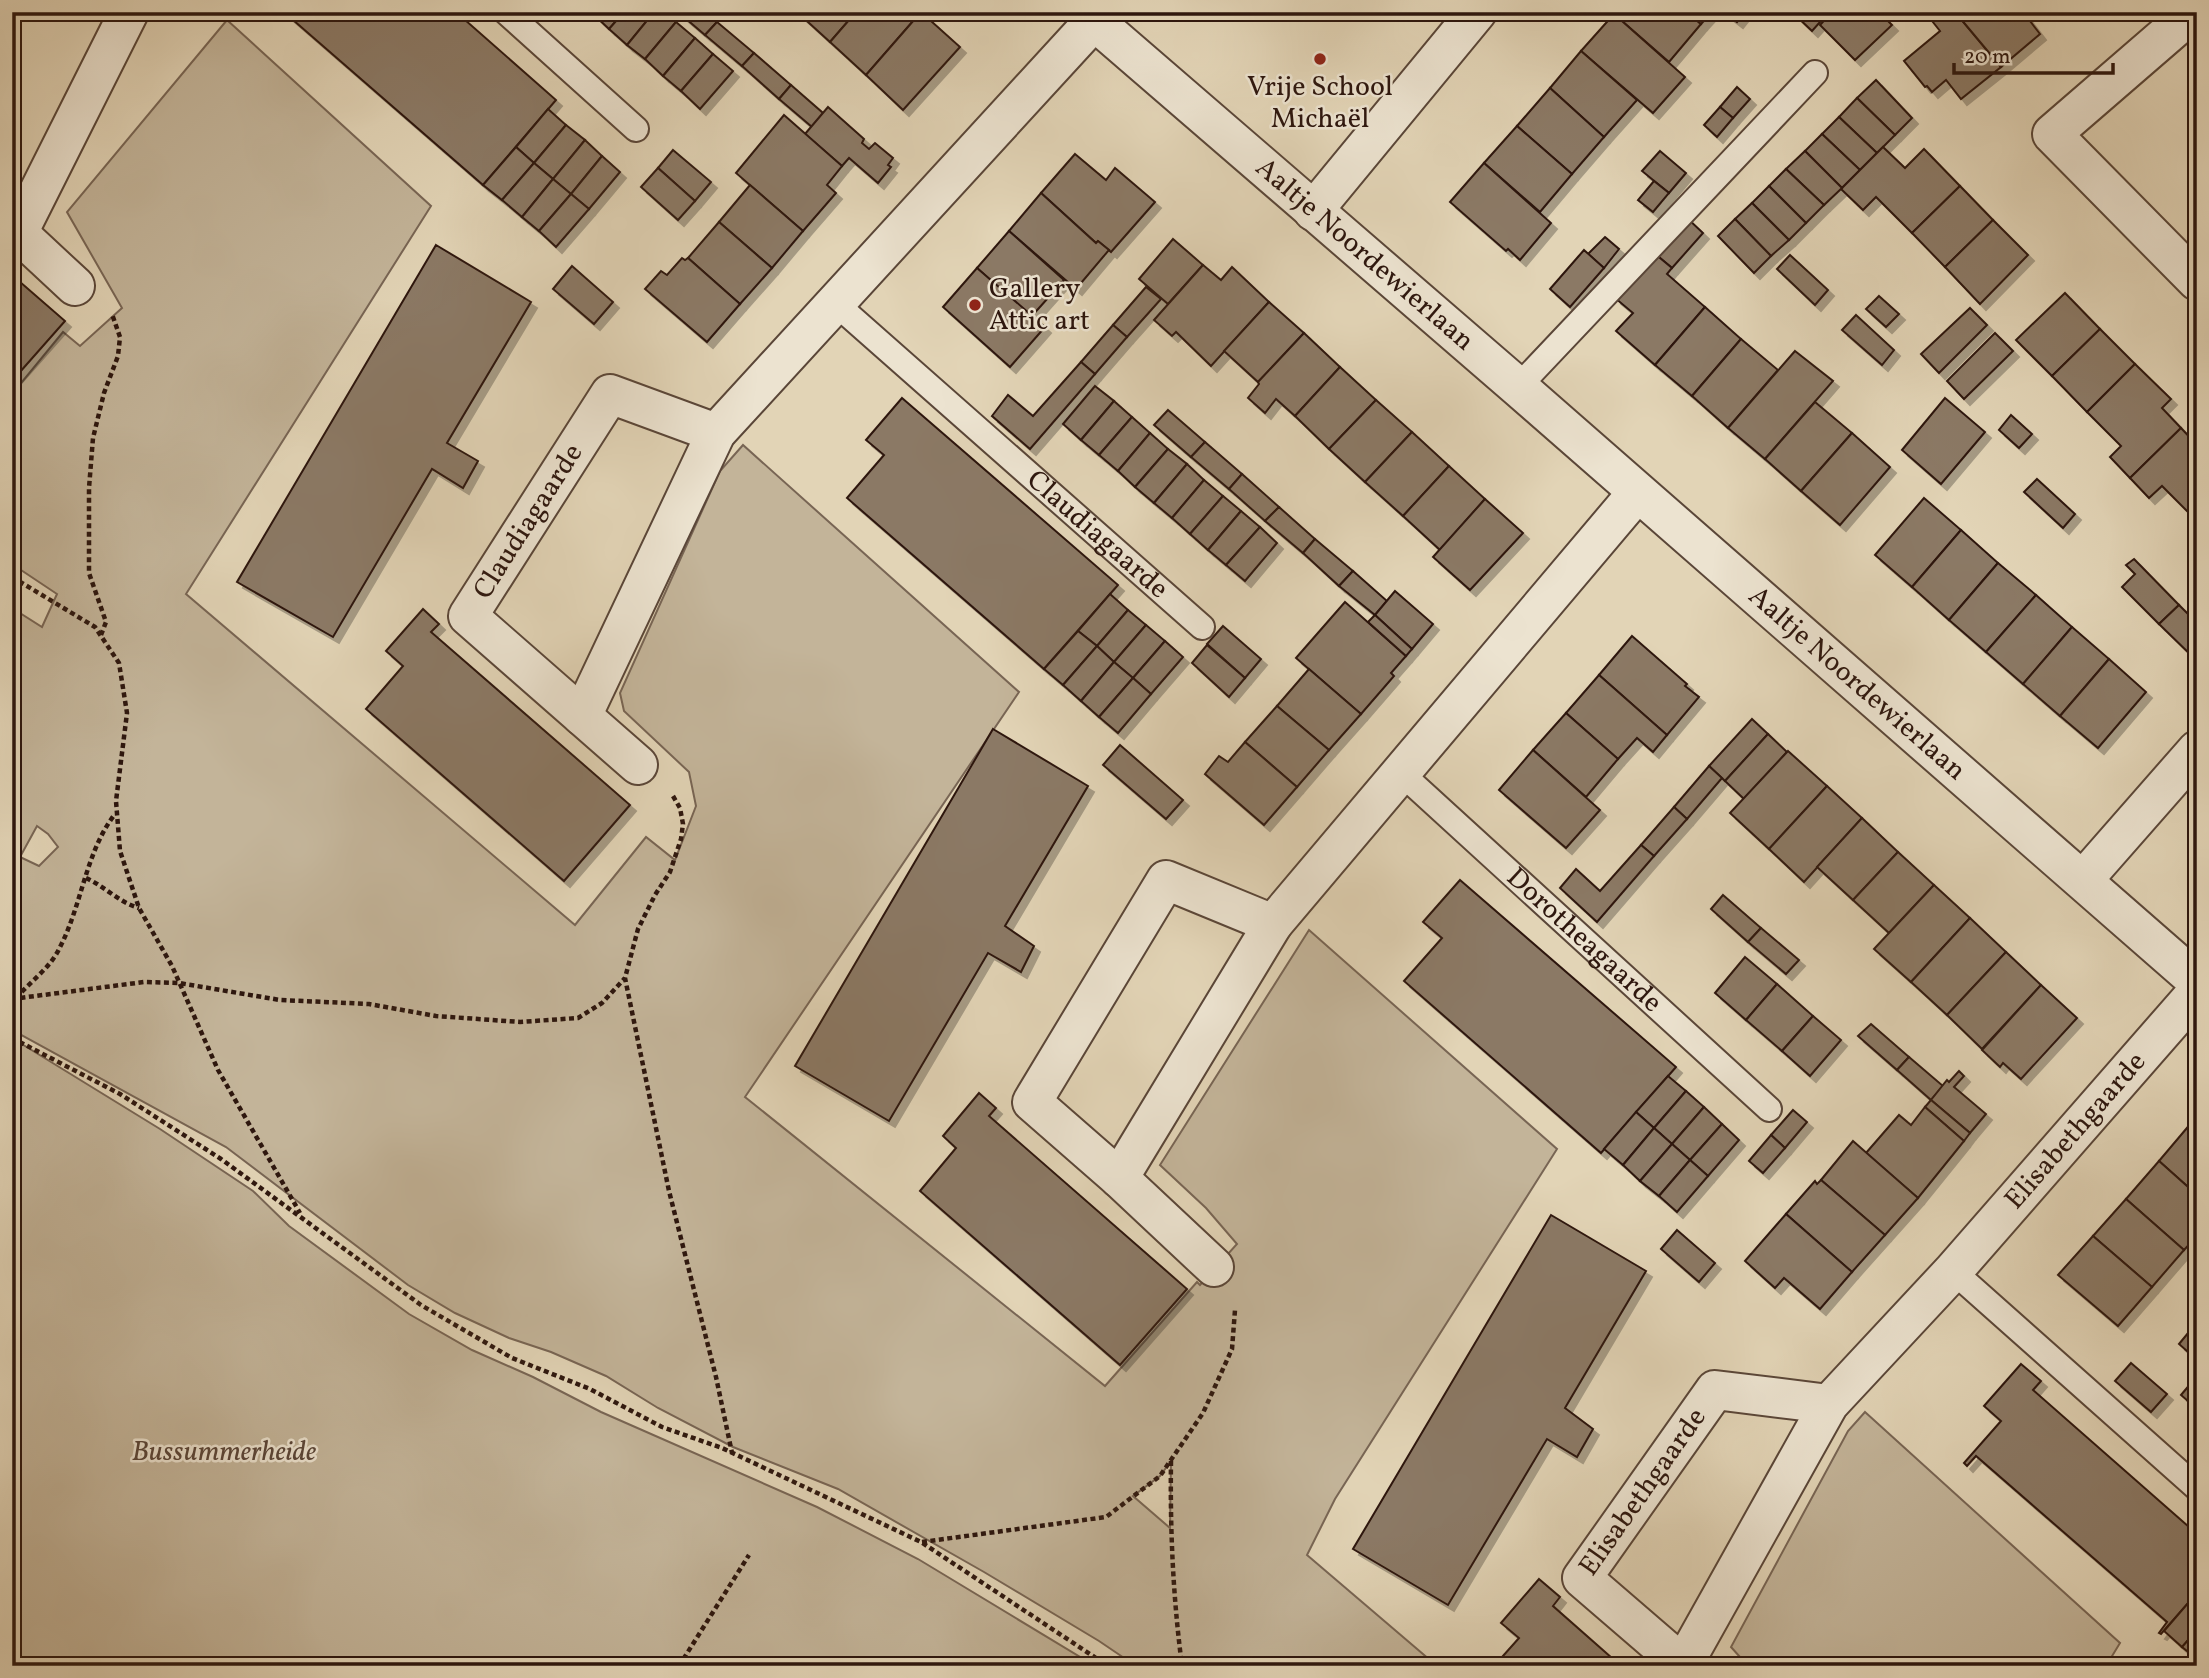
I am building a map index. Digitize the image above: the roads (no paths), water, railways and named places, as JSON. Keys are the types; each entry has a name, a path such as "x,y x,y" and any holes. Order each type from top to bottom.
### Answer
{"street":[{"path":"75,286 15,230 129,12"},
{"path":"1313,211 1477,12"},
{"path":"2193,12 2052,134 2197,281"},
{"path":"582,716 716,433 1089,17"},
{"name":"Aaltje Noordewierlaan","path":"1089,17 1518,387 2197,981"},
{"name":"Claudiagaarde","path":"638,765 468,616 610,394 716,433"},
{"path":"1119,1178 1273,924 1637,493"},
{"path":"2083,880 2197,750"},
{"path":"1214,1267 1119,1178 1032,1102 1166,880 1273,924"},
{"name":"Elisabethgaarde","path":"1829,1404 1715,1390 1582,1578 1683,1665 1829,1404 1953,1271 2197,992"}],"lane":[{"path":"506,12 636,129"},
{"path":"1518,387 1815,73"},
{"name":"Claudiagaarde","path":"835,303 1202,627"},
{"name":"Dorotheagaarde","path":"1401,773 1769,1109"},
{"path":"1953,1271 2197,1488"}],"place":[{"name":"Vrije School Michaël","path":"1320,59"},
{"name":"Gallery Attic art","path":"975,305"}],"park label":[{"name":"Bussummerheide","path":"224,1452"}]}
